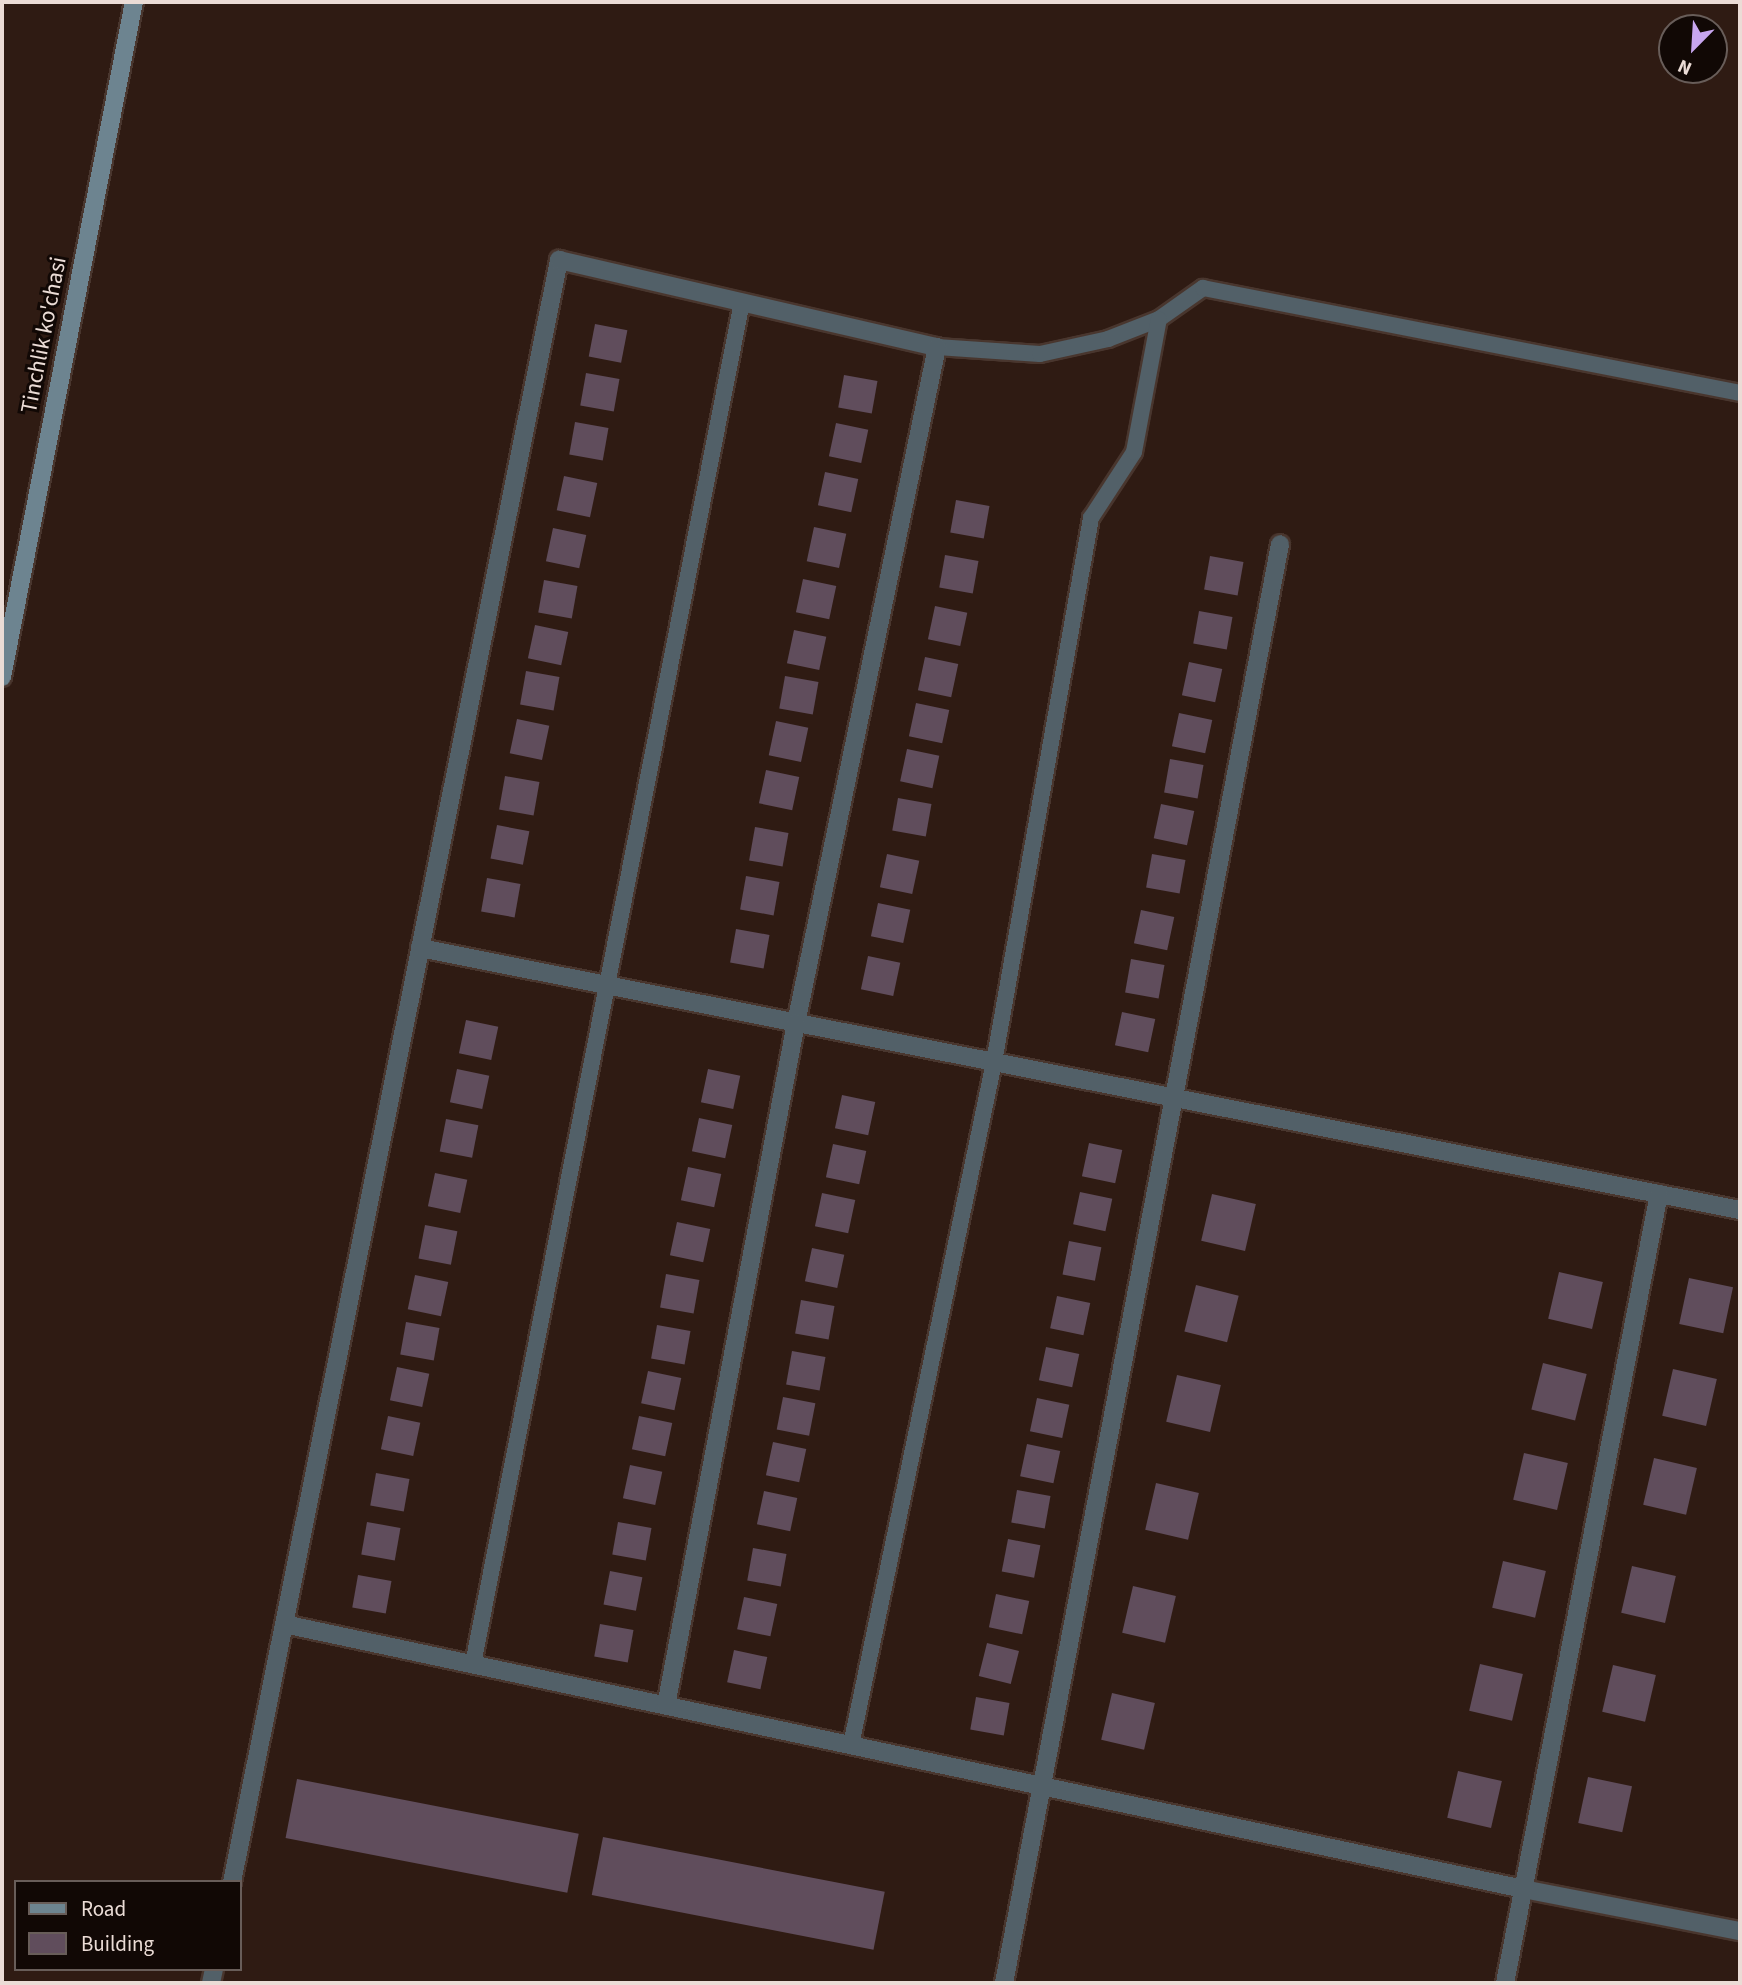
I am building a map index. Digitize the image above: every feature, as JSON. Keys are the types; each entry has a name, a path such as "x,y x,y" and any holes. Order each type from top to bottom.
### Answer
{"main road":[{"name":"Tinchlik ko'chasi","path":"2,677 134,2"}],"street":[{"path":"232,1880 559,260 937,346 796,1023 666,1706"},
{"path":"1004,1983 1280,544"},
{"path":"420,948 1740,1210"},
{"path":"1505,1983 1658,1194"},
{"path":"284,1624 1523,1889 1740,1931"}],"lane":[{"path":"937,346 1040,354 1108,339 1159,319 1203,288 1740,393"},
{"path":"473,1664 609,986 741,302"},
{"path":"851,1745 994,1062 1091,518 1134,452 1159,319"}],"building":[{"path":"595,324 627,330 621,363 589,356"},
{"path":"586,373 619,379 614,411 580,405"},
{"path":"844,375 877,381 872,413 838,407"},
{"path":"575,422 608,428 603,460 569,454"},
{"path":"836,423 868,430 861,463 829,456"},
{"path":"825,472 858,479 851,512 818,505"},
{"path":"564,476 597,483 590,517 557,510"},
{"path":"956,500 989,506 984,538 950,532"},
{"path":"814,527 846,534 839,568 807,561"},
{"path":"553,528 586,535 579,568 546,561"},
{"path":"945,555 978,561 973,593 939,587"},
{"path":"1210,556 1243,562 1238,595 1204,589"},
{"path":"803,579 836,586 829,619 796,612"},
{"path":"544,580 577,586 572,618 538,612"},
{"path":"935,606 967,613 960,646 928,639"},
{"path":"1199,611 1232,617 1227,649 1193,643"},
{"path":"535,625 568,632 561,665 528,658"},
{"path":"794,630 826,637 819,670 787,663"},
{"path":"925,657 958,664 951,697 918,690"},
{"path":"1189,662 1222,669 1215,702 1182,695"},
{"path":"526,671 559,677 554,710 520,704"},
{"path":"785,676 818,682 813,714 779,708"},
{"path":"916,703 949,710 942,743 909,736"},
{"path":"1179,713 1212,720 1205,753 1172,746"},
{"path":"517,719 549,726 542,760 510,753"},
{"path":"776,721 808,728 801,762 769,755"},
{"path":"907,749 939,756 932,788 900,781"},
{"path":"1170,759 1203,765 1198,798 1164,792"},
{"path":"766,770 799,777 792,810 759,803"},
{"path":"505,776 539,782 534,816 499,809"},
{"path":"898,798 931,804 926,836 892,830"},
{"path":"1161,804 1194,811 1187,845 1154,838"},
{"path":"497,825 529,831 523,865 491,858"},
{"path":"755,827 788,833 783,866 749,860"},
{"path":"887,854 919,861 912,894 880,887"},
{"path":"1152,854 1185,860 1180,893 1146,887"},
{"path":"746,876 779,882 774,915 740,909"},
{"path":"487,878 520,884 515,917 481,911"},
{"path":"878,903 910,910 903,943 871,936"},
{"path":"1141,910 1174,917 1167,950 1134,943"},
{"path":"736,929 769,935 764,968 730,962"},
{"path":"868,956 900,963 893,996 861,989"},
{"path":"1131,959 1164,965 1159,998 1125,992"},
{"path":"1122,1012 1155,1019 1148,1052 1115,1045"},
{"path":"466,1020 498,1027 491,1060 459,1053"},
{"path":"457,1069 489,1076 482,1109 450,1102"},
{"path":"708,1069 740,1076 733,1109 701,1102"},
{"path":"842,1095 875,1102 868,1135 835,1128"},
{"path":"699,1118 732,1125 725,1158 692,1151"},
{"path":"446,1119 478,1125 472,1158 440,1151"},
{"path":"1089,1143 1122,1150 1115,1183 1082,1176"},
{"path":"833,1144 866,1151 859,1184 826,1177"},
{"path":"688,1167 721,1174 714,1207 681,1200"},
{"path":"435,1173 467,1180 460,1213 428,1206"},
{"path":"1080,1192 1112,1199 1105,1231 1073,1224"},
{"path":"822,1193 855,1200 848,1233 815,1226"},
{"path":"1212,1194 1256,1204 1245,1251 1201,1241"},
{"path":"677,1222 710,1229 703,1262 670,1255"},
{"path":"425,1225 457,1231 451,1265 419,1258"},
{"path":"1069,1241 1101,1247 1095,1281 1063,1274"},
{"path":"812,1248 844,1255 837,1288 805,1281"},
{"path":"1559,1272 1603,1282 1592,1329 1548,1319"},
{"path":"666,1274 699,1280 694,1313 660,1307"},
{"path":"415,1275 448,1282 441,1316 408,1309"},
{"path":"1689,1278 1733,1287 1723,1333 1679,1324"},
{"path":"1196,1285 1239,1296 1227,1342 1184,1332"},
{"path":"1057,1296 1090,1303 1083,1335 1050,1328"},
{"path":"801,1300 834,1306 829,1339 795,1333"},
{"path":"406,1322 439,1328 434,1360 400,1354"},
{"path":"657,1325 690,1331 685,1364 651,1358"},
{"path":"1046,1347 1079,1354 1072,1387 1039,1380"},
{"path":"792,1351 825,1357 820,1390 786,1384"},
{"path":"1543,1363 1587,1374 1575,1420 1531,1410"},
{"path":"397,1367 429,1374 422,1407 390,1400"},
{"path":"1673,1369 1717,1379 1706,1426 1662,1416"},
{"path":"648,1371 681,1378 674,1410 641,1403"},
{"path":"1177,1375 1221,1385 1210,1432 1166,1422"},
{"path":"783,1397 815,1403 809,1436 777,1429"},
{"path":"1037,1398 1069,1405 1062,1438 1030,1431"},
{"path":"388,1416 420,1423 413,1456 381,1449"},
{"path":"639,1416 672,1423 665,1456 632,1449"},
{"path":"773,1442 806,1449 799,1482 766,1475"},
{"path":"1027,1444 1060,1451 1053,1483 1020,1476"},
{"path":"1524,1453 1568,1463 1557,1510 1513,1500"},
{"path":"1654,1458 1697,1468 1686,1515 1643,1505"},
{"path":"630,1465 662,1472 655,1505 623,1498"},
{"path":"376,1473 409,1479 404,1511 370,1505"},
{"path":"1156,1483 1199,1493 1188,1540 1145,1530"},
{"path":"1017,1490 1050,1496 1045,1528 1011,1522"},
{"path":"764,1491 797,1498 790,1531 757,1524"},
{"path":"367,1522 400,1528 395,1560 361,1554"},
{"path":"618,1522 651,1528 646,1560 612,1554"},
{"path":"1008,1539 1040,1545 1034,1578 1002,1571"},
{"path":"753,1548 786,1554 781,1586 747,1580"},
{"path":"1503,1561 1546,1571 1535,1618 1492,1608"},
{"path":"1632,1566 1676,1576 1665,1623 1621,1613"},
{"path":"610,1571 642,1577 636,1611 604,1604"},
{"path":"358,1575 391,1581 386,1613 352,1607"},
{"path":"1133,1586 1176,1596 1165,1643 1122,1633"},
{"path":"996,1594 1029,1601 1022,1634 989,1627"},
{"path":"744,1597 777,1604 770,1636 737,1629"},
{"path":"600,1624 633,1630 628,1662 594,1656"},
{"path":"987,1643 1019,1651 1011,1684 979,1676"},
{"path":"734,1650 767,1657 760,1689 727,1682"},
{"path":"1480,1664 1523,1674 1512,1721 1469,1711"},
{"path":"1613,1665 1656,1675 1645,1722 1602,1712"},
{"path":"1112,1693 1155,1703 1144,1750 1101,1740"},
{"path":"976,1697 1009,1703 1004,1735 970,1729"},
{"path":"1458,1771 1502,1781 1491,1828 1447,1818"},
{"path":"1588,1777 1632,1786 1622,1832 1578,1823"},
{"path":"297,1779 579,1834 567,1893 286,1838"},
{"path":"603,1837 885,1892 873,1950 592,1895"}]}
